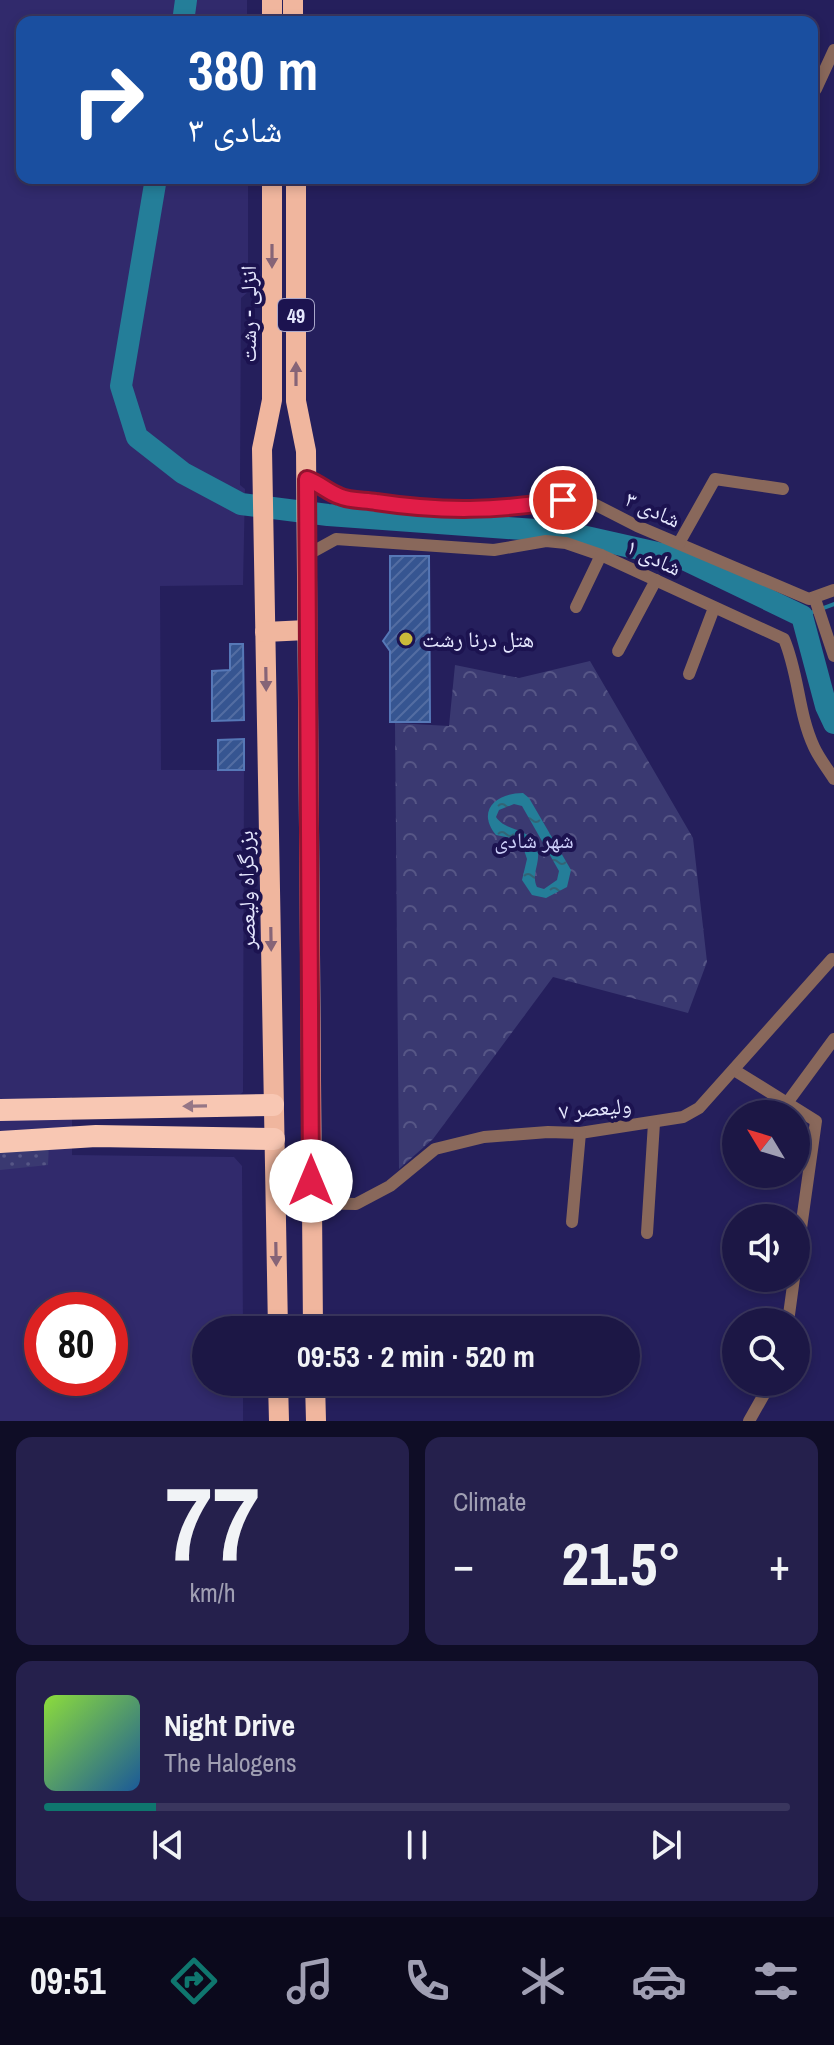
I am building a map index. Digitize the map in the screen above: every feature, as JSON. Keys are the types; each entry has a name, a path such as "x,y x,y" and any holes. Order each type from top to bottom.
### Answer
{"highway":[{"name":"انزلی - رشت","path":"262,449 272,400 272,184"},
{"name":"49","path":"296,184 296,401 306,451 307,482"},
{"name":"بزرگراه ولیعصر","path":"262,449 278,1316"},
{"path":"307,482 313,1316"},
{"path":"265,632 307,630"},
{"path":"273,1105 9,1110 9,1140 96,1136 274,1139"},
{"path":"95,1107 96,1136"},
{"path":"278,1396 279,1421"},
{"path":"315,1396 316,1421"}],"street":[{"path":"818,85 834,50"},
{"path":"679,543 715,479 783,489"},
{"name":"شادی ۳","path":"307,482 340,497 413,507 470,511 516,508 563,500 592,503 637,526 815,599"},
{"name":"شادی ۱","path":"307,551 336,539 494,550 546,541 566,543 601,555 784,639 793,659 814,748 834,779"},
{"path":"576,607 601,555"},
{"path":"618,651 656,580"},
{"path":"834,590 815,599 834,656"},
{"path":"689,674 714,608"},
{"name":"ولیعصر ۷","path":"311,1203 356,1204 390,1186 435,1149 484,1137 580,1133 683,1117 699,1108 832,959"},
{"path":"789,1100 834,1039"},
{"path":"734,1070 782,1100"},
{"path":"810,1117 816,1121 810,1164"},
{"path":"647,1233 654,1123"},
{"path":"572,1222 580,1133"},
{"path":"749,1421 763,1396"}],"shaded area":[{"path":"0,0 247,0 247,16 16,16 16,184 248,184 248,292 241,298 240,485 245,489 243,585 160,586 161,770 244,770 243,1092 233,1101 72,1097 72,1155 234,1157 242,1166 243,1316 192,1316 192,1396 243,1396 243,1421 0,1421"}],"green space":[{"name":"شهر شادی","path":"590,661 693,838 707,962 688,1013 553,977 433,1139 399,1169 395,723 449,726 455,665 519,678"},
{"path":"49,1143 48,1165 0,1170 0,1152"}],"water":[{"path":"523,793 529,798 571,870 567,887 546,898 532,895 522,880 527,859 522,844 496,835 490,826 488,818 492,805 513,794","holes":["514,804 522,806 559,871 557,880 544,889 537,887 535,882 536,845 527,835 496,817 499,810"]}],"building":[{"name":"هتل درنا رشت","path":"390,556 429,556 430,722 390,722 390,651 383,641 390,631"},
{"path":"230,644 243,644 244,720 212,721 212,671 230,670"},
{"path":"244,739 244,770 218,770 218,740"}],"waterway":[{"path":"184,16 186,0"},
{"path":"155,184 121,386 137,437 183,473 241,504 328,515 564,532 684,559 802,616 826,706 834,723"},
{"path":"802,616 834,604"}],"place":[{"name":"هتل درنا رشت","path":"406,639"}],"route":[{"path":"311,1181 307,479 340,497 413,507 470,511 516,508 563,500"}]}
